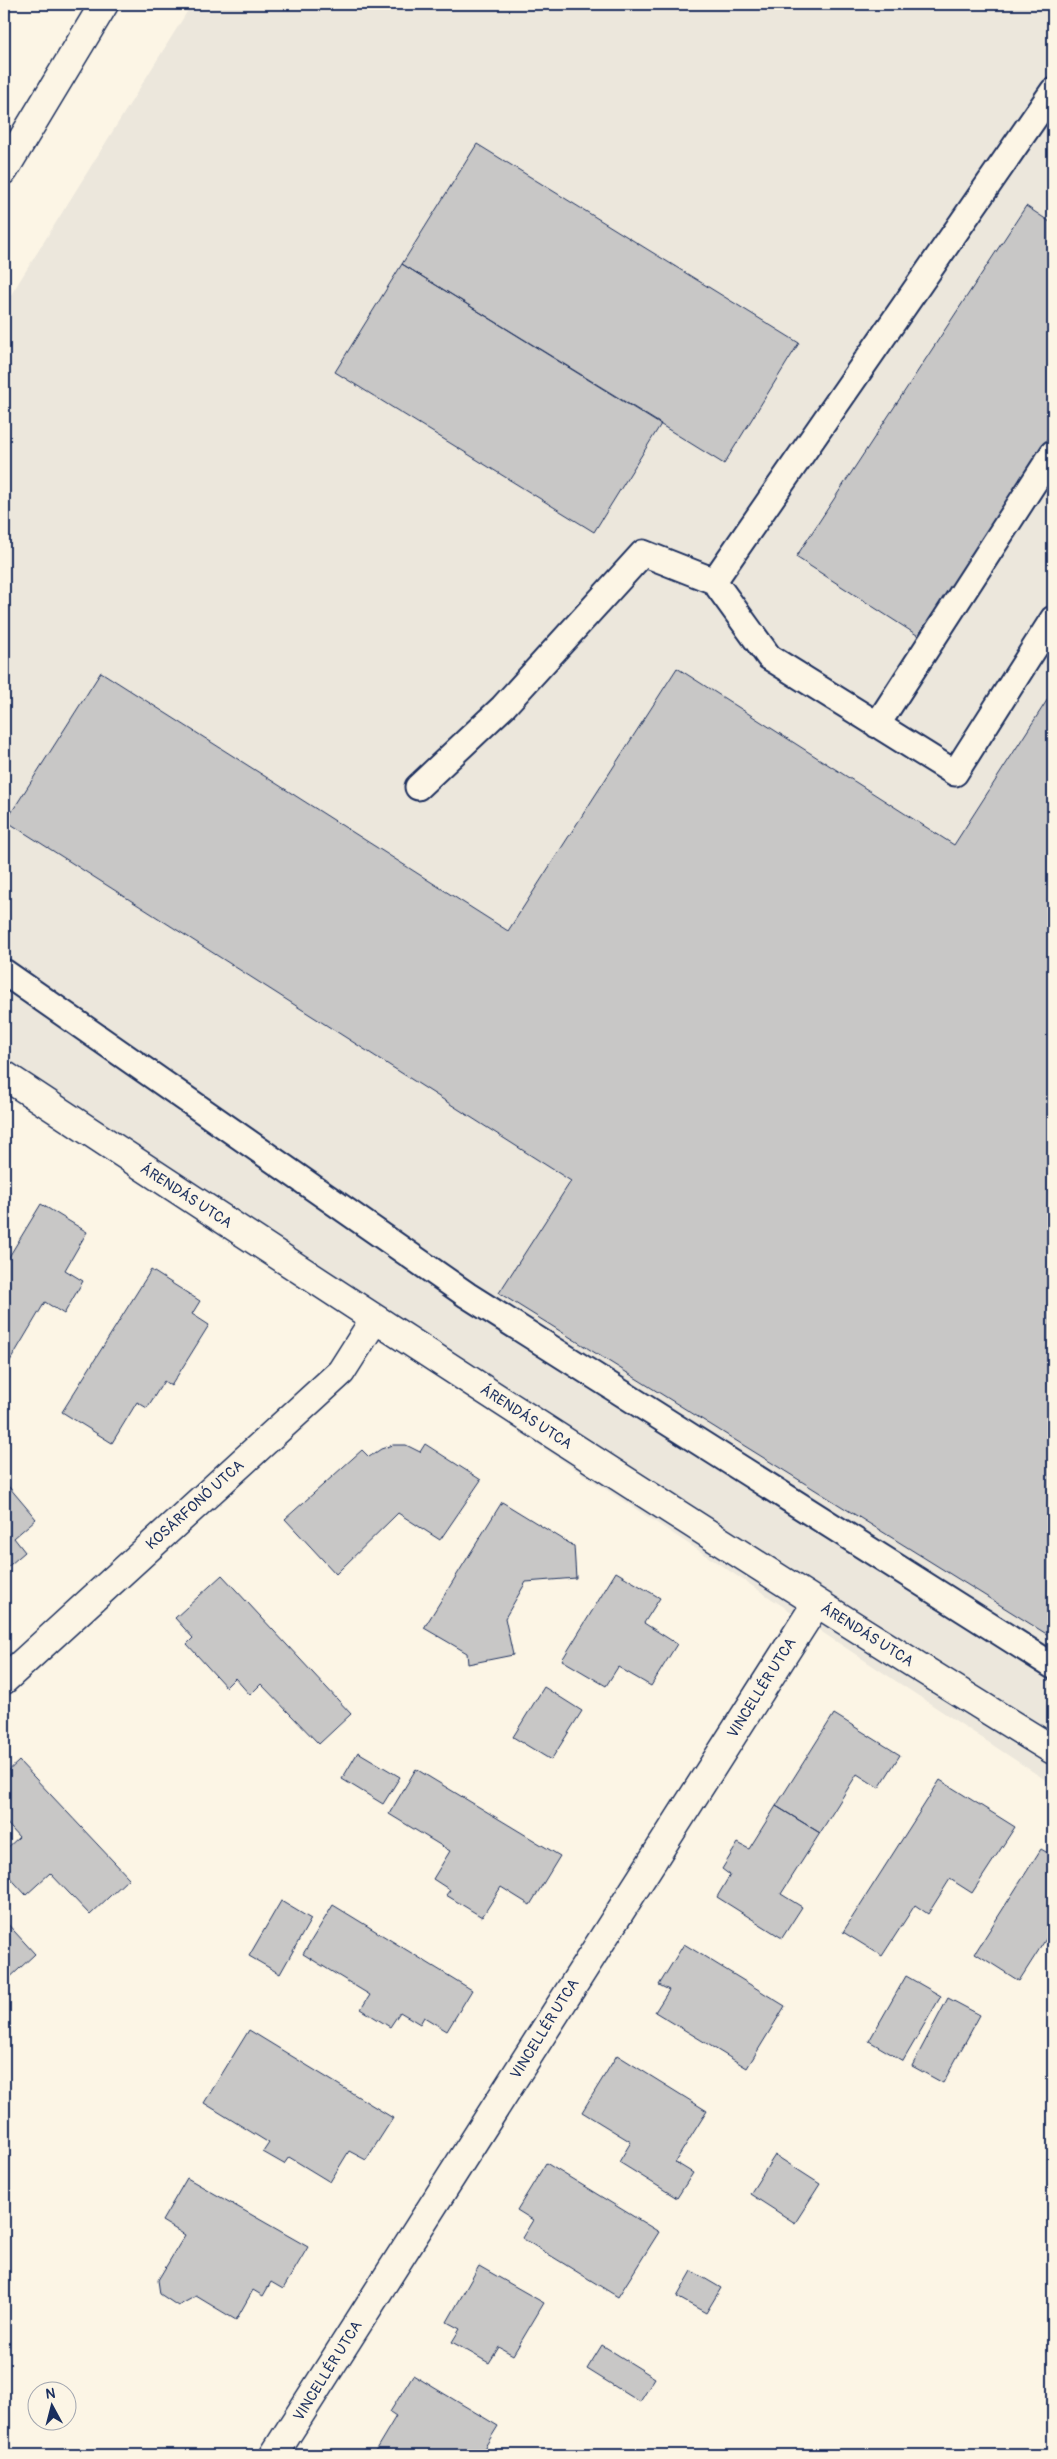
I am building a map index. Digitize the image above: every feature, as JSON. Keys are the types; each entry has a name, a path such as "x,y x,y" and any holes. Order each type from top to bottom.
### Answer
{"street":[{"path":"4,170 104,4"},
{"name":"ÁRENDÁS UTCA","path":"4,1075 374,1320 816,1604 1053,1750"},
{"name":"KOSÁRFONÓ UTCA","path":"4,1680 341,1372 374,1320"},
{"name":"VINCELLÉR UTCA","path":"274,2455 816,1604"}],"lane":[{"path":"714,580 1053,92"},
{"path":"876,725 1053,453"},
{"path":"418,787 503,707 643,553 714,580 769,657 955,773 1053,619"},
{"path":"4,972 467,1295 1053,1666"}],"shaded area":[{"path":"192,4 1053,4 1053,1785 4,1091 4,306"}],"building":[{"path":"477,144 799,343 724,464 402,264"},
{"path":"1026,206 1053,224 1053,435 920,637 796,557"},
{"path":"402,264 661,424 594,532 335,372"},
{"path":"677,668 954,845 1053,691 1053,1638 499,1293 571,1181 6,821 101,672 508,931"},
{"path":"41,1204 87,1232 65,1270 83,1281 64,1314 45,1302 4,1371 4,1265"},
{"path":"151,1270 200,1301 192,1314 209,1325 171,1386 164,1381 147,1408 137,1402 112,1443 62,1412"},
{"path":"425,1444 481,1480 440,1540 398,1513 336,1574 285,1519 362,1450 369,1457 381,1449 393,1445 406,1445 420,1452"},
{"path":"4,1481 36,1519 14,1538 25,1552 4,1570"},
{"path":"502,1502 574,1546 576,1578 526,1582 505,1618 513,1655 468,1664 467,1653 424,1628"},
{"path":"616,1572 660,1598 644,1623 677,1644 651,1686 618,1667 606,1686 562,1660"},
{"path":"222,1575 351,1714 319,1744 261,1684 250,1695 235,1678 226,1687 187,1644 193,1638 175,1618"},
{"path":"544,1687 582,1711 551,1760 513,1737"},
{"path":"834,1714 900,1755 879,1788 857,1774 820,1833 776,1806"},
{"path":"358,1752 400,1777 383,1804 342,1779"},
{"path":"19,1761 129,1878 90,1915 50,1873 26,1895 4,1871 4,1851 19,1837 4,1820 4,1775"},
{"path":"416,1769 560,1856 530,1905 501,1887 482,1917 446,1895 450,1890 433,1879 450,1851 389,1814"},
{"path":"940,1780 1015,1827 972,1893 950,1879 928,1914 915,1905 882,1956 843,1932"},
{"path":"776,1806 820,1833 781,1894 802,1907 782,1938 717,1897 730,1875 722,1869 738,1843 749,1849"},
{"path":"1041,1849 1053,1856 1053,1928 1019,1981 975,1953"},
{"path":"281,1901 311,1919 280,1974 249,1956"},
{"path":"333,1905 472,1990 447,2031 424,2017 420,2024 400,2012 390,2027 361,2009 370,1995 303,1954"},
{"path":"4,1920 35,1954 4,1983"},
{"path":"684,1944 785,2006 747,2068 655,2012 669,1990 659,1985"},
{"path":"906,1976 941,1996 903,2061 869,2041"},
{"path":"948,1998 980,2015 943,2083 912,2066"},
{"path":"249,2030 393,2118 366,2160 349,2151 330,2182 289,2157 284,2164 263,2152 269,2143 204,2103"},
{"path":"617,2055 707,2111 675,2162 693,2173 677,2198 619,2162 631,2142 582,2112"},
{"path":"775,2155 820,2184 795,2223 750,2194"},
{"path":"546,2163 659,2232 618,2297 522,2238 533,2220 517,2210"},
{"path":"187,2178 308,2247 283,2289 271,2282 263,2296 253,2290 236,2320 196,2296 178,2306 160,2294 158,2280 185,2235 162,2221"},
{"path":"479,2266 544,2303 513,2355 499,2347 489,2363 452,2342 460,2329 447,2322"},
{"path":"692,2271 721,2288 706,2313 677,2297"},
{"path":"602,2345 655,2378 640,2402 587,2369"},
{"path":"413,2375 498,2426 480,2455 382,2455 375,2451 396,2416 390,2412"}]}
